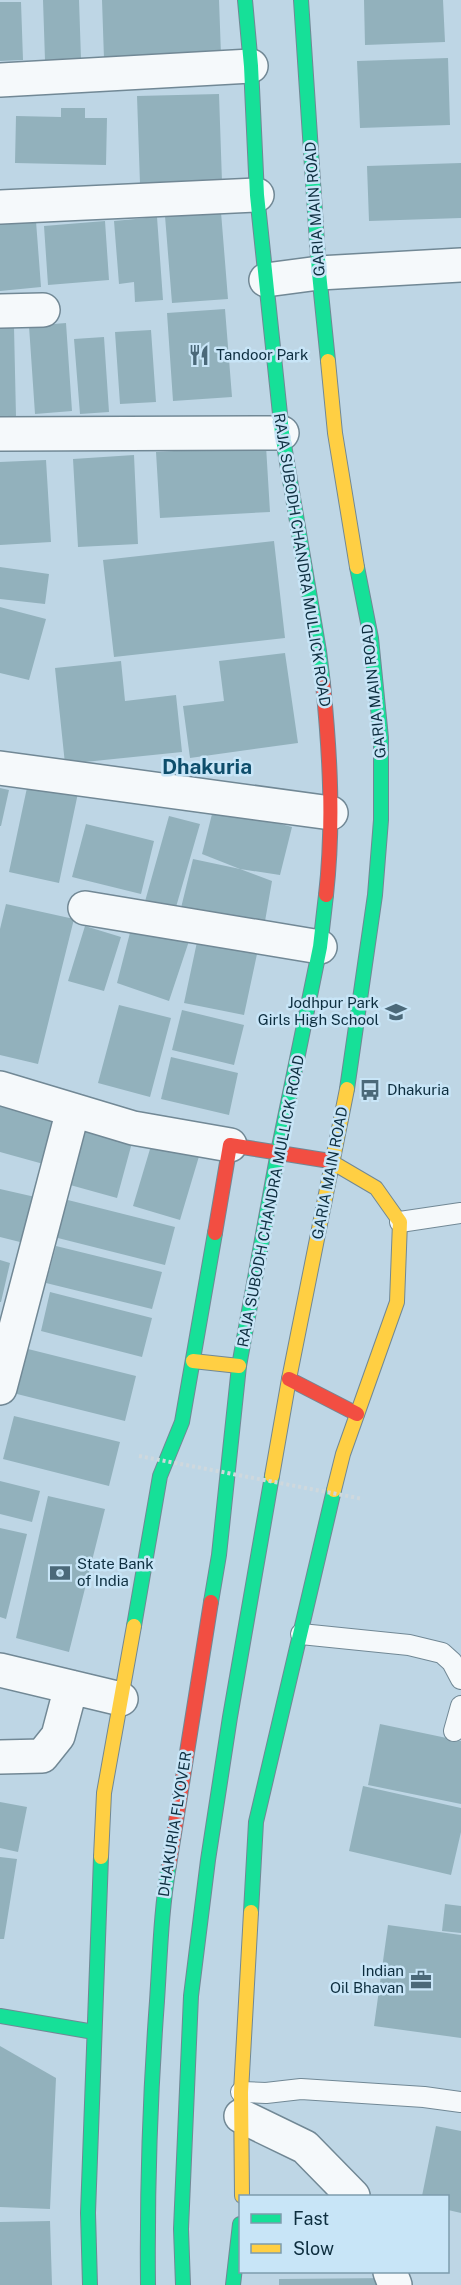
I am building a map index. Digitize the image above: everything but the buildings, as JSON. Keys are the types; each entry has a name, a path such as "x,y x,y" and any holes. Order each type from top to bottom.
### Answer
{"main road":[{"name":"RAJA SUBODH CHANDRA MULLICK ROAD","path":"239,1366 278,1152 320,947 332,813 327,725 319,651 282,433 257,195 251,66 245,0"},
{"name":"GARIA MAIN ROAD","path":"290,1379 350,1071 375,895 381,820 381,738 371,638 352,543 335,433 319,273 301,0"},
{"path":"90,2285 88,2213 104,1793 160,1476 182,1422 230,1145 333,1162 376,1188 400,1222 397,1302 343,1454 256,1822 241,2104 242,2195"},
{"path":"193,1361 239,1366"},
{"name":"DHAKURIA FLYOVER","path":"148,2285 147,2211 153,2042 164,1893 219,1555 239,1366"},
{"path":"183,2285 181,2229 191,1996 228,1728 290,1379 357,1414"},
{"path":"0,2016 94,2032"},
{"path":"233,2285 239,2233"}],"street":[{"path":"0,80 251,66"},
{"path":"0,207 257,195"},
{"path":"266,280 319,273 461,265"},
{"path":"0,311 43,310"},
{"path":"0,434 282,433"},
{"path":"0,768 332,813"},
{"path":"86,908 320,947"},
{"path":"0,1088 133,1128 230,1145"},
{"path":"0,1388 73,1110"},
{"path":"0,1670 121,1699"},
{"path":"0,1757 42,1756 58,1736 71,1687"},
{"path":"241,2104 305,2147 351,2195"}],"lane":[{"path":"400,1222 461,1213"},
{"path":"301,1634 409,1645 442,1653 452,1662 461,1679"},
{"path":"454,1731 461,1706"},
{"path":"241,2104 266,2093 301,2089 424,2097 461,2102"}],"path":[{"path":"139,1456 363,1499"}],"traffic: fast":[{"path":"245,0 251,66 257,195 282,433 323,684"},
{"path":"301,0 319,273 328,361"},
{"path":"347,1089 375,895 381,820 381,738 371,638 357,567"},
{"path":"211,1602 219,1555 239,1366 278,1152 320,947 326,895"},
{"path":"134,1626 160,1476 182,1422 215,1233"},
{"path":"183,2285 181,2229 191,1996 208,1860 230,1717 272,1476"},
{"path":"251,1912 256,1822 334,1490"},
{"path":"90,2285 88,2213 101,1857"},
{"path":"148,2285 152,2072 162,1916 169,1865"},
{"path":"0,2016 94,2032"},
{"path":"233,2285 239,2233"}],"traffic: slow":[{"path":"328,361 335,433 357,567"},
{"path":"272,1476 347,1089"},
{"path":"330,1161 376,1188 400,1222 397,1302 343,1454 334,1490"},
{"path":"193,1361 239,1366"},
{"path":"101,1857 104,1793 134,1626"},
{"path":"242,2195 241,2092 251,1912"}],"traffic: jam":[{"path":"323,684 330,789 330,842 326,895"},
{"path":"215,1233 230,1145 330,1161"},
{"path":"289,1379 357,1414"},
{"path":"169,1865 211,1602"}],"place":[{"name":"Tandoor Park","path":"199,355"},
{"name":"Jodhpur Park Girls High School","path":"396,1012"},
{"name":"Dhakuria","path":"370,1090"},
{"name":"State Bank of India","path":"60,1573"},
{"name":"Indian Oil Bhavan","path":"421,1980"}],"district":[{"name":"Dhakuria","path":"207,767"}]}
